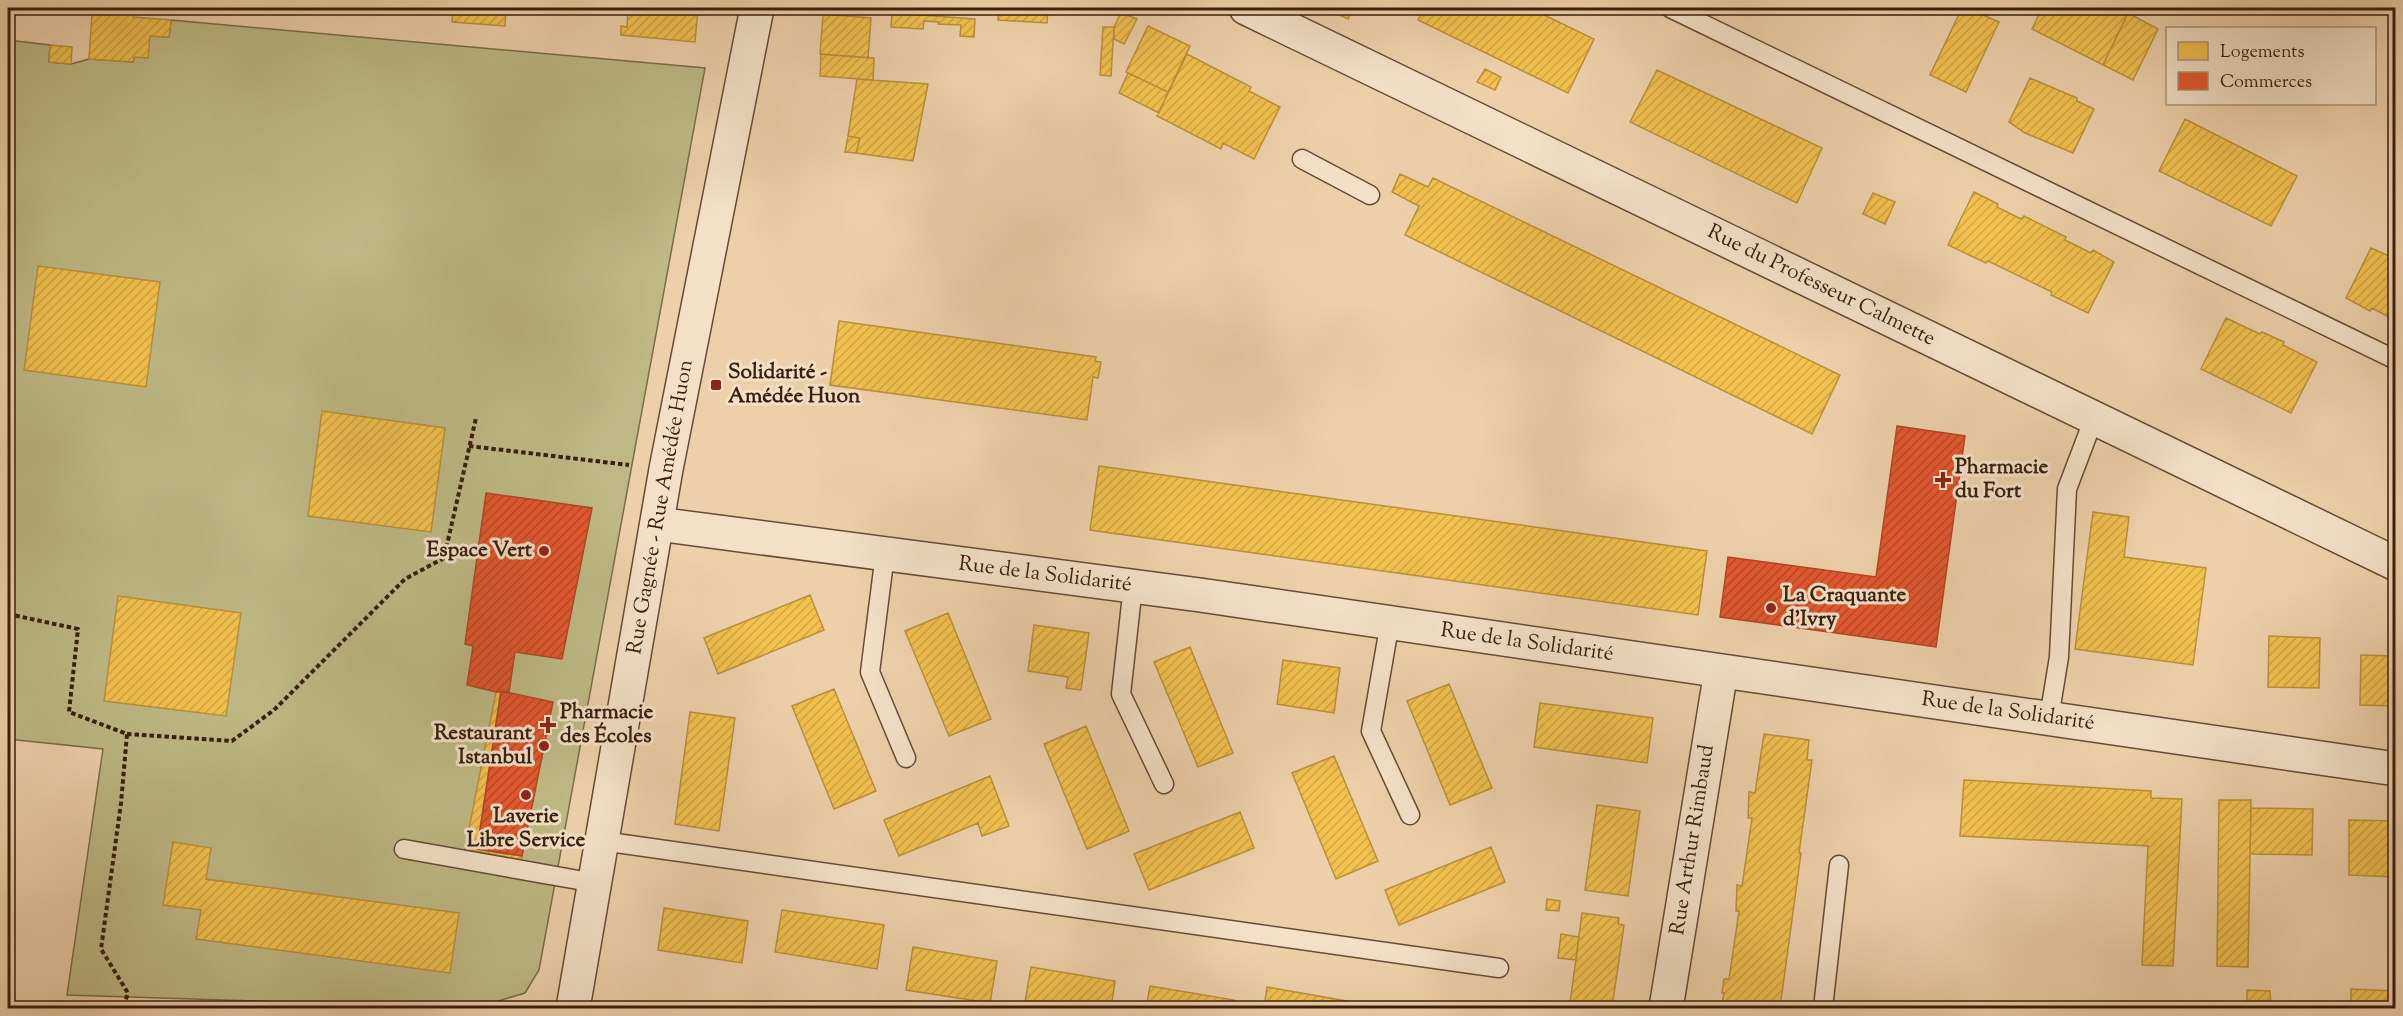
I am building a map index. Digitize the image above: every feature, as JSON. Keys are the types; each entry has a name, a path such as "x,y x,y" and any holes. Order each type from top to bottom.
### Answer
{"street":[{"name":"Rue Gagnée - Rue Amédée Huon","path":"573,1008 666,469 757,8"},
{"name":"Rue du Professeur Calmette","path":"1246,8 2396,564"},
{"name":"Rue de la Solidarité","path":"657,524 1390,622 2396,769"},
{"name":"Rue Arthur Rimbaud","path":"1666,1008 1721,671"}],"lane":[{"path":"1670,8 2396,360"},
{"path":"1302,159 1370,195"},
{"path":"2049,718 2060,657 2067,489 2094,418"},
{"path":"885,554 870,672 906,758"},
{"path":"1133,586 1121,694 1164,784"},
{"path":"1390,622 1371,731 1410,815"},
{"path":"602,841 1499,968"},
{"path":"404,849 595,883"},
{"path":"1823,1008 1839,865"}],"path":[{"path":"8,614 78,629 69,712 127,734 231,741 274,710 405,579 444,558 476,418"},
{"path":"469,446 666,469"},
{"path":"123,1008 128,993 101,950 121,802 127,734"}],"shaded area":[{"path":"171,20 705,68 539,970 525,993 475,1008 67,995 103,749 8,739 8,40 50,45 49,62 71,64 89,59 133,62 134,57 150,36 169,37"}],"building: Logements":[{"path":"453,8 540,8 539,13 506,11 505,26 452,22"},
{"path":"628,8 698,8 695,42 621,35 621,26 627,27"},
{"path":"999,8 1048,8 1047,23 998,20"},
{"path":"1324,8 1353,8 1348,19"},
{"path":"1424,8 1530,8 1594,39 1568,93 1418,20"},
{"path":"1962,8 1999,22 1966,92 1930,75"},
{"path":"2042,8 2116,8 2128,13 2103,65 2032,29"},
{"path":"112,9 134,11 133,17 171,20 169,37 150,36 148,58 134,57 133,62 89,59 92,14 112,15"},
{"path":"892,13 975,19 974,37 960,36 961,25 938,24 939,22 924,21 923,29 891,27"},
{"path":"1121,13 1137,19 1124,44 1114,39 1114,27"},
{"path":"2128,13 2158,29 2133,80 2103,65"},
{"path":"823,14 871,18 868,58 820,54"},
{"path":"1148,26 1190,46 1168,92 1126,72"},
{"path":"1103,27 1114,27 1111,76 1100,75"},
{"path":"50,45 72,47 71,64 49,62"},
{"path":"821,54 874,58 873,80 820,76"},
{"path":"1187,54 1251,87 1249,91 1280,107 1254,159 1223,143 1221,149 1157,116"},
{"path":"1485,69 1501,77 1495,90 1477,82"},
{"path":"1657,70 1822,148 1797,203 1630,122"},
{"path":"1128,73 1168,92 1159,113 1119,93"},
{"path":"2030,78 2077,98 2077,101 2094,109 2073,153 2025,133 2009,122"},
{"path":"857,79 928,84 913,161 856,153 860,138 848,136"},
{"path":"2185,119 2297,176 2271,226 2159,171"},
{"path":"848,136 860,138 856,153 845,152"},
{"path":"1400,174 1428,187 1433,178 1840,375 1812,434 1405,235 1419,206 1392,192"},
{"path":"1974,192 2021,219 2024,216 2066,237 2065,240 2091,253 2093,250 2114,262 2088,313 2051,295 2052,292 1988,261 1986,263 1948,245"},
{"path":"1873,193 1895,202 1885,224 1863,214"},
{"path":"2371,248 2396,259 2396,323 2372,308 2370,311 2346,298"},
{"path":"38,266 160,282 146,387 24,370"},
{"path":"2226,318 2284,342 2283,345 2317,362 2291,413 2201,369"},
{"path":"839,321 1096,357 1095,361 1101,362 1098,378 1093,377 1087,420 830,385"},
{"path":"322,411 445,428 431,532 308,516"},
{"path":"1099,466 1707,551 1698,615 1090,530"},
{"path":"2093,512 2129,517 2124,557 2206,568 2193,665 2075,649"},
{"path":"810,595 824,630 718,674 704,638"},
{"path":"118,596 241,613 226,716 104,701"},
{"path":"948,613 991,719 949,736 905,631"},
{"path":"1034,625 1089,633 1081,690 1066,688 1068,677 1028,671"},
{"path":"2269,636 2320,638 2319,688 2268,687"},
{"path":"1190,647 1233,753 1198,767 1154,662"},
{"path":"2361,655 2396,656 2396,706 2360,705"},
{"path":"1283,660 1340,668 1334,713 1277,704"},
{"path":"1449,684 1492,788 1450,805 1407,701"},
{"path":"834,689 876,791 834,809 792,706"},
{"path":"501,691 477,849 522,856 521,860 465,849 496,692"},
{"path":"1540,703 1653,718 1647,763 1534,747"},
{"path":"690,712 735,718 719,831 675,824"},
{"path":"1086,726 1129,831 1087,849 1044,744"},
{"path":"1764,734 1809,740 1807,760 1812,760 1780,1008 1725,1008 1725,1004 1722,1003 1724,979 1729,979 1739,911 1736,911 1737,885 1742,886 1752,818 1748,818 1749,792 1755,793"},
{"path":"1334,756 1378,861 1336,879 1292,773"},
{"path":"990,776 1009,826 982,836 978,823 899,856 884,820"},
{"path":"1964,780 2151,791 2151,798 2182,799 2173,966 2142,965 2148,846 1960,836"},
{"path":"2219,800 2251,800 2248,967 2217,966"},
{"path":"1597,805 1640,811 1628,896 1585,890"},
{"path":"2251,808 2313,809 2312,855 2250,854"},
{"path":"1240,812 1254,848 1149,890 1134,854"},
{"path":"2349,820 2396,821 2396,877 2349,875"},
{"path":"173,842 211,848 206,879 459,913 450,973 196,939 201,910 163,905"},
{"path":"1491,847 1505,882 1399,925 1385,890"},
{"path":"1547,899 1560,901 1559,911 1546,910"},
{"path":"664,908 748,921 742,963 658,950"},
{"path":"782,910 884,925 877,969 775,952"},
{"path":"1582,913 1619,918 1618,924 1624,925 1612,1008 1570,1003"},
{"path":"1561,934 1579,937 1576,960 1558,958"},
{"path":"913,947 997,961 990,1003 906,990"},
{"path":"1031,967 1115,981 1111,1008 1024,1008"},
{"path":"1150,986 1234,1000 1233,1008 1146,1008"},
{"path":"1267,987 1369,1005 1369,1008 1264,1008"},
{"path":"2351,989 2396,991 2396,1008 2351,1008"},
{"path":"2247,990 2270,991 2271,1005 2330,1007 2247,1008"}],"building: Commerces":[{"path":"1897,426 1965,436 1936,647 1720,617 1728,557 1876,577"},
{"path":"486,493 592,508 562,659 515,652 509,692 496,692 467,685 473,646 465,644"},
{"path":"501,691 553,702 522,856 477,849"}],"place":[{"name":"Solidarité - Amédée Huon","path":"716,385"},
{"name":"Pharmacie du Fort","path":"1943,480"},
{"name":"Espace Vert","path":"544,551"},
{"name":"La Craquante d'Ivry","path":"1771,608"},
{"name":"Pharmacie des Écoles","path":"548,725"},
{"name":"Restaurant Istanbul","path":"544,746"},
{"name":"Laverie Libre Service","path":"526,795"}]}
